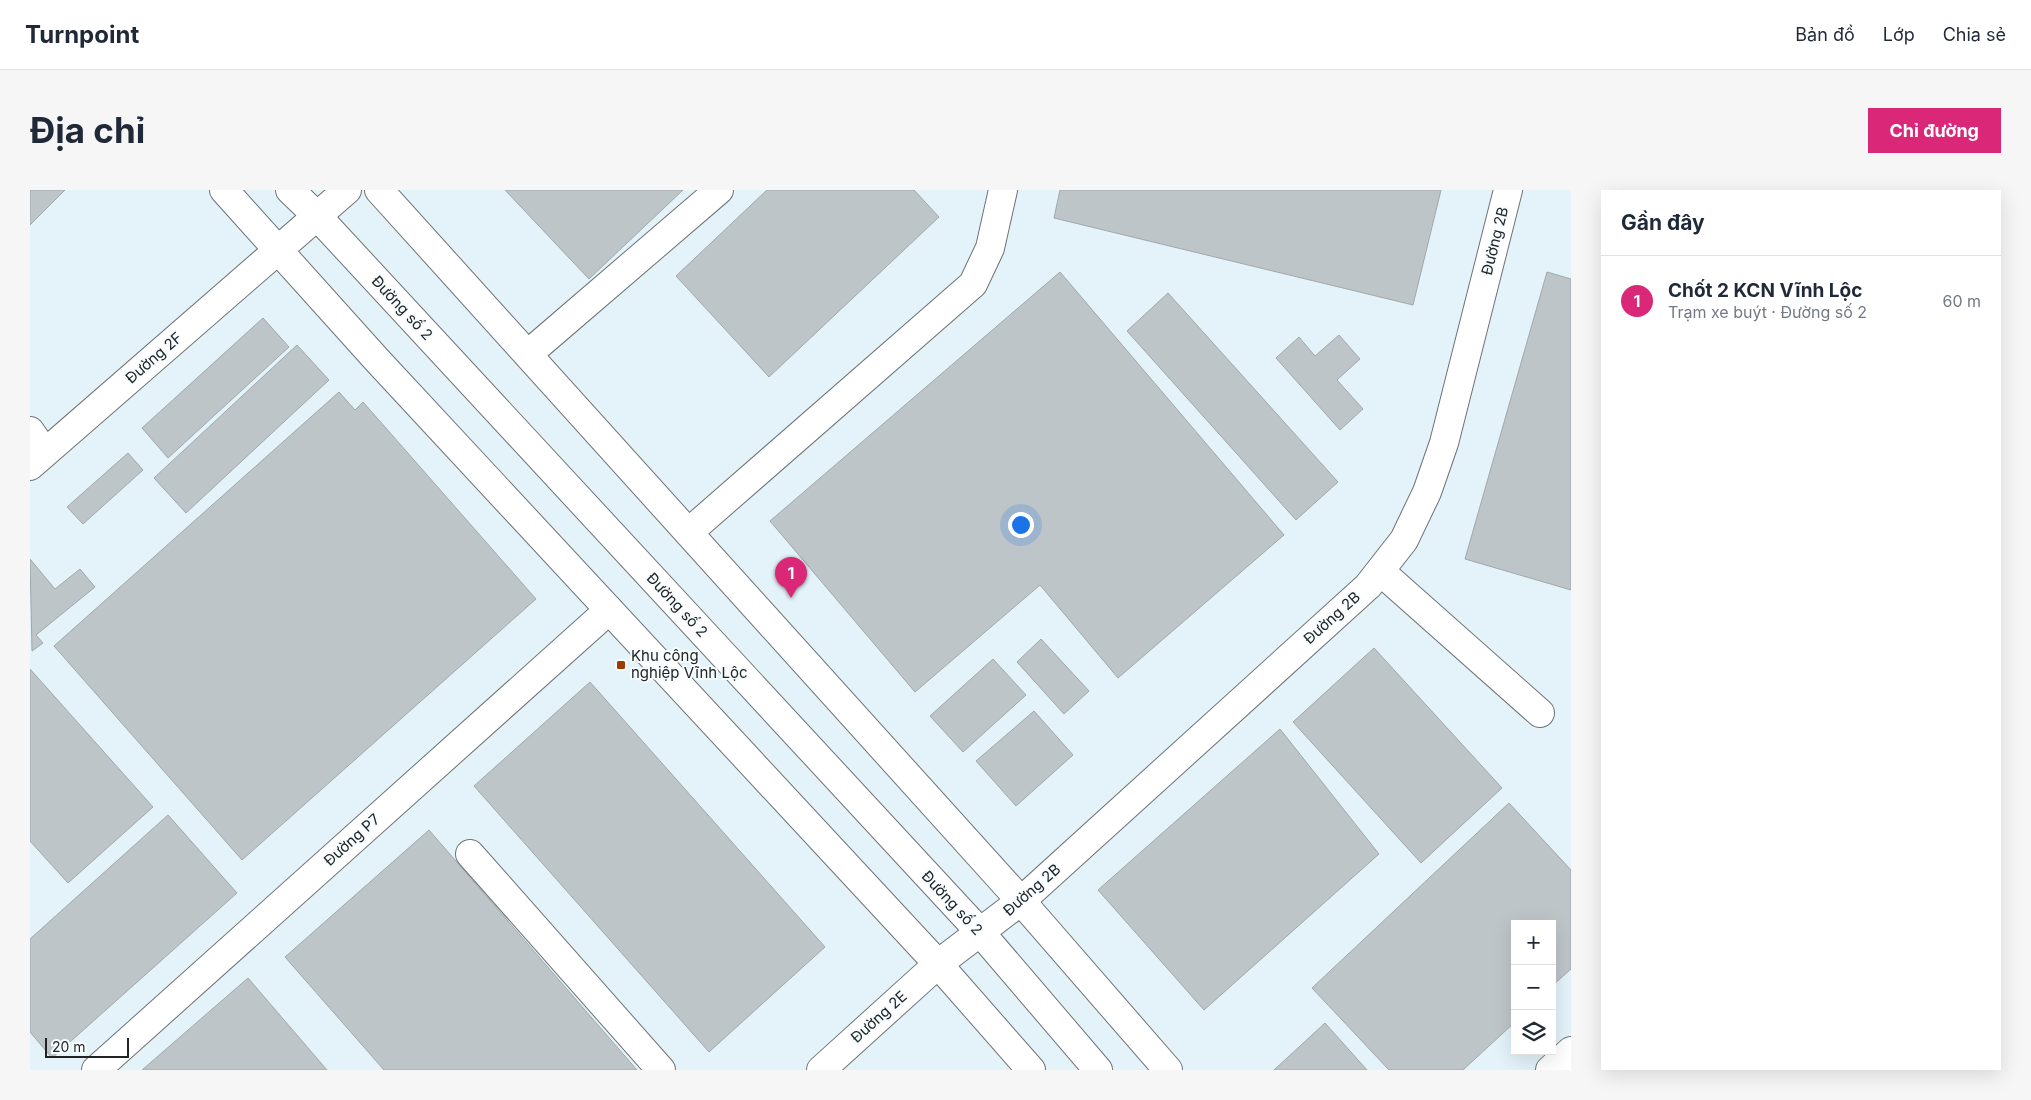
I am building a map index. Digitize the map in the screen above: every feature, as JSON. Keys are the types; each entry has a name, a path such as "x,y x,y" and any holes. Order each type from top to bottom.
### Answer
{"main road":[{"path":"224,190 377,360 938,964 1031,1070"},
{"name":"Đường số 2","path":"290,190 318,217 980,932 1098,1070"},
{"name":"Đường 2F","path":"35,450 279,250 347,190"},
{"path":"379,190 1021,901 1168,1070"},
{"path":"528,354 719,190"},
{"path":"689,532 973,284 990,248 1004,190"},
{"name":"Đường 2B","path":"938,964 1021,901 1368,586 1404,540 1427,492 1444,443 1508,190"},
{"path":"1380,570 1540,713"},
{"name":"Đường P7","path":"96,1070 609,610"},
{"path":"470,854 661,1070"},
{"name":"Đường 2E","path":"821,1070 938,964"},
{"path":"1550,1070 1571,1051"}],"shaded area":[{"name":"Khu công nghiệp Vĩnh Lộc","path":"30,190 1571,190 1571,1070 30,1070"}],"building":[{"path":"30,190 65,190 30,225"},
{"path":"505,190 683,190 589,279"},
{"path":"767,190 914,190 939,217 769,377 676,276"},
{"path":"1060,190 1441,190 1413,305 1054,218"},
{"path":"1060,272 1284,535 1118,678 1040,585 915,692 770,521"},
{"path":"1547,272 1571,279 1571,590 1465,559"},
{"path":"1168,293 1338,482 1296,520 1127,331"},
{"path":"263,318 289,347 168,458 142,428"},
{"path":"1339,335 1360,359 1337,380 1363,409 1340,430 1276,358 1299,337 1315,356"},
{"path":"297,345 329,380 186,513 154,478"},
{"path":"339,392 355,410 363,402 536,599 242,860 54,646"},
{"path":"128,453 143,470 83,524 67,507"},
{"path":"30,559 55,589 80,569 95,587 36,635 43,643 32,651"},
{"path":"1041,639 1089,691 1064,714 1017,662"},
{"path":"1374,648 1502,788 1421,863 1293,722"},
{"path":"993,659 1026,695 963,752 930,716"},
{"path":"30,669 153,807 68,883 30,841"},
{"path":"590,682 825,947 709,1052 474,786"},
{"path":"1034,711 1073,755 1016,806 976,761"},
{"path":"1280,729 1379,854 1204,1010 1098,890"},
{"path":"1509,803 1571,870 1571,969 1556,982 1556,920 1511,920 1511,1026 1463,1070 1389,1070 1312,988"},
{"path":"168,815 237,893 52,1058 30,1032 30,939"},
{"path":"429,830 637,1070 384,1070 285,957"},
{"path":"248,978 327,1070 142,1070"},
{"path":"1325,1023 1367,1070 1274,1070"}],"place":[{"name":"Chốt 2 KCN Vĩnh Lộc","path":"791,598"},
{"name":"Khu công nghiệp Vĩnh Lộc","path":"621,665"}]}
